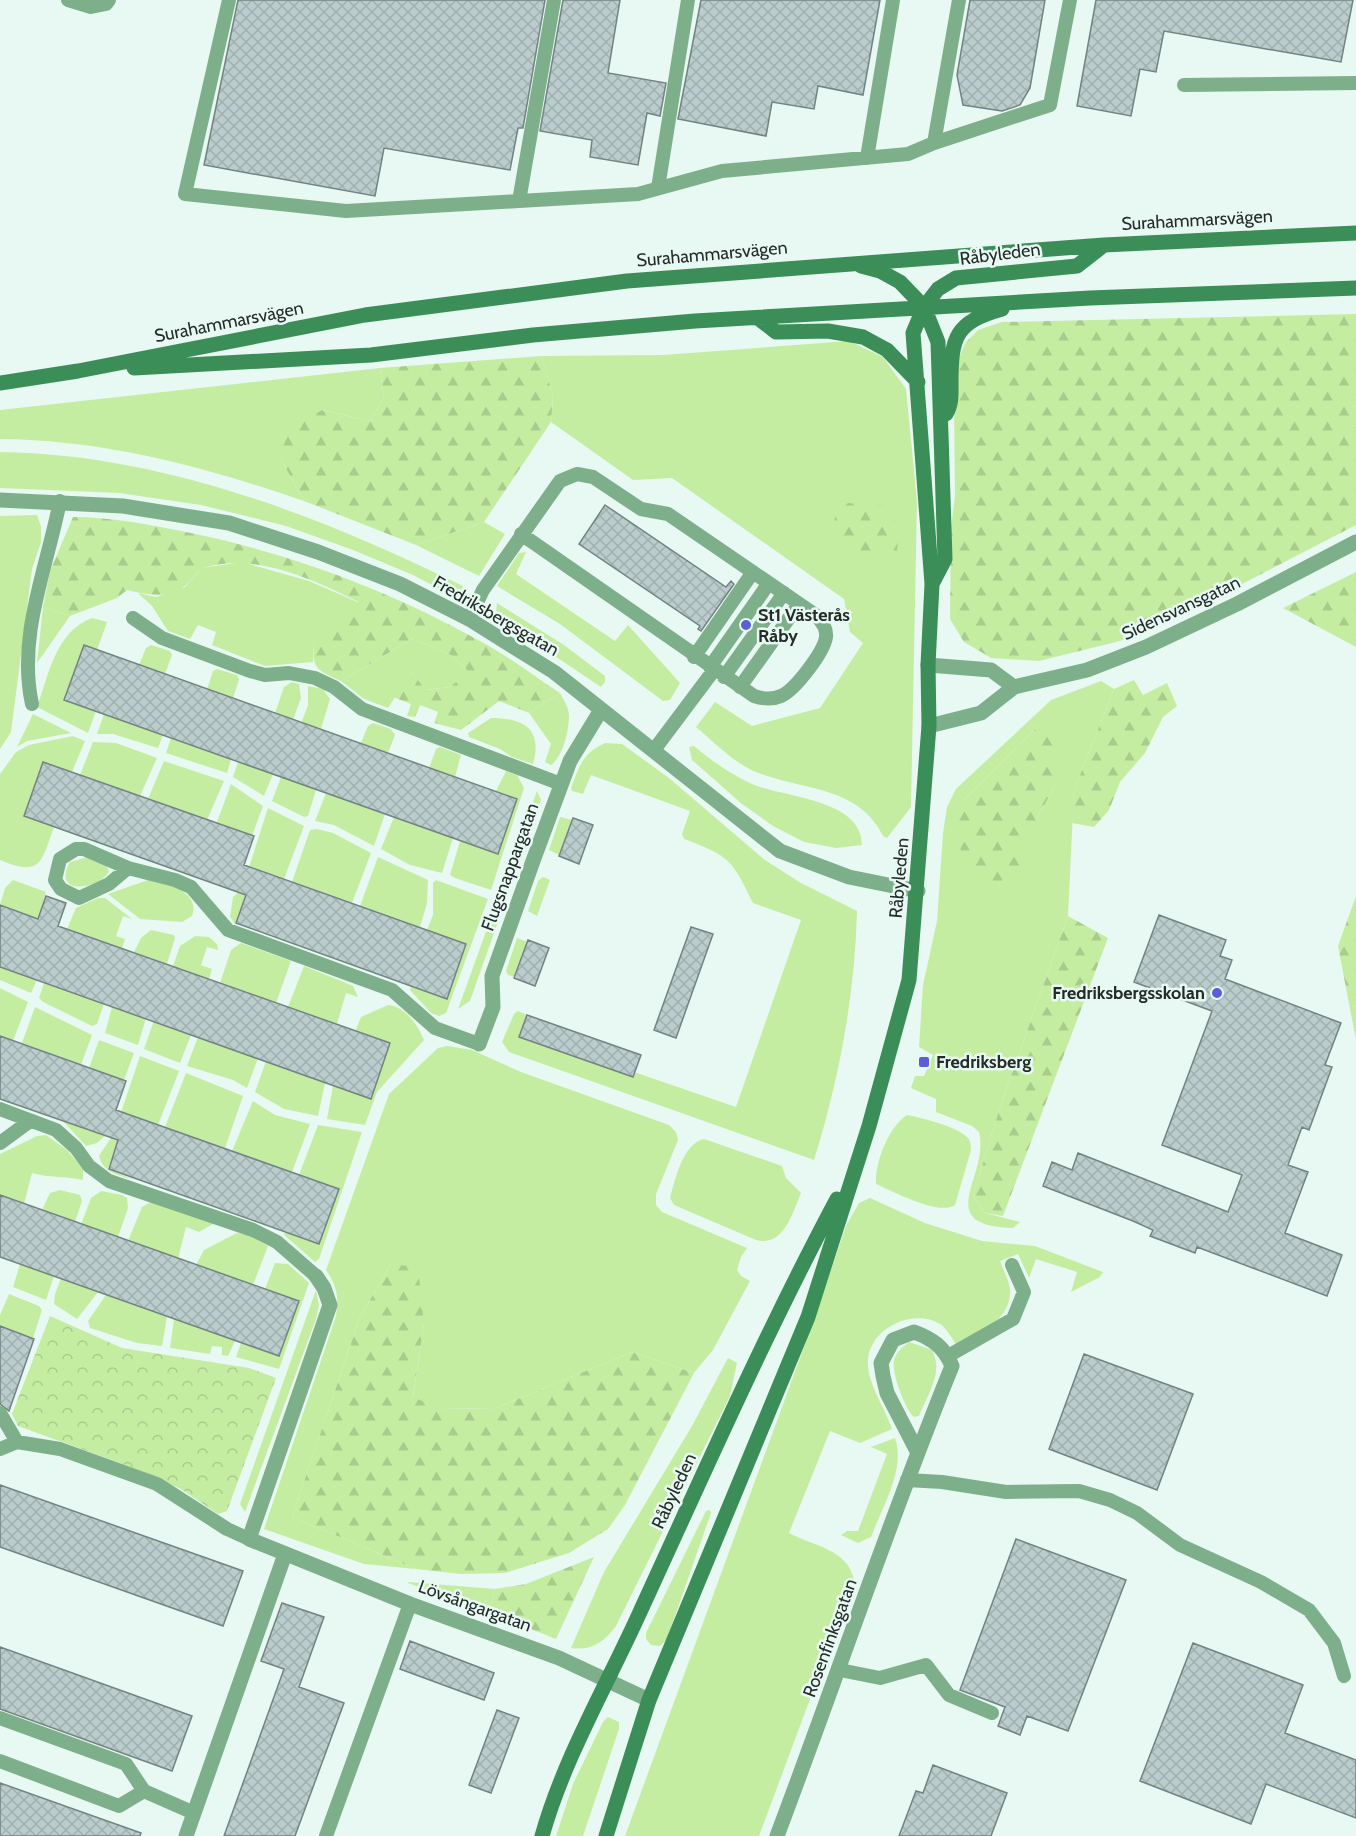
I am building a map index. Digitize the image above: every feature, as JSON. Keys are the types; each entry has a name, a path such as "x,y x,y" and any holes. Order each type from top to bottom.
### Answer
{"main road":[{"name":"Surahammarsvägen","path":"0,383 78,371 365,315 627,281 1104,245 1356,233"},
{"name":"Råbyleden","path":"606,1836 650,1700 808,1317 854,1167 869,1126 909,980 918,891 929,726 928,664 932,584 913,333 924,307 938,289 956,278 1077,266 1104,245"},
{"path":"848,263 880,271 900,282 924,307 938,342 945,559 932,584"},
{"name":"Surahammarsvägen","path":"78,371 371,355 533,335 924,307 1356,288"},
{"path":"942,421 951,406 951,352 958,335 970,319 1028,301"},
{"path":"758,318 776,332 828,331 863,337 887,350 918,382"},
{"name":"Råbyleden","path":"542,1836 554,1800 781,1303 854,1167"}],"street":[{"name":"Fredriksbergsgatan","path":"0,500 60,501 123,506 229,523 318,552 400,584 469,619 554,672 654,750 741,823 780,851 800,861 849,877 918,891"},
{"name":"Sidensvansgatan","path":"929,726 981,713 1014,687 1087,670 1146,647 1237,604 1356,542"},
{"path":"928,664 991,670 1014,687"},
{"name":"Flugsnappargatan","path":"479,1044 493,1007 492,976 561,784 578,744 601,710"},
{"path":"249,1539 330,1305 324,1288 316,1276"},
{"path":"917,1452 887,1393 881,1363 893,1340 914,1332 932,1339 948,1356"},
{"name":"Rosenfinksgatan","path":"777,1836 840,1670 917,1452 952,1366 948,1356"},
{"name":"Lövsångargatan","path":"249,1539 410,1604 560,1658 650,1700"},
{"path":"186,1836 285,1554"}],"lane":[{"path":"68,0 91,7 106,4 109,0"},
{"path":"229,0 185,194 346,211 638,194 722,171 908,154 934,143 1050,105 1071,0"},
{"path":"519,201 554,0"},
{"path":"658,188 688,0"},
{"path":"867,158 893,0"},
{"path":"934,143 959,0"},
{"path":"1184,85 1356,83"},
{"path":"469,619 483,590 521,534 560,481 577,474 593,477 641,509 668,514 817,616 825,626 826,639 793,688 780,696 766,699 740,687 694,657 521,534"},
{"path":"32,704 27,681 32,624 60,501"},
{"path":"694,657 753,572"},
{"path":"716,671 769,583"},
{"path":"654,750 716,671 784,593"},
{"path":"740,687 799,604"},
{"path":"133,618 162,638 265,675 289,673 315,678 334,687 362,709 561,784"},
{"path":"128,868 109,884 79,898 61,889 55,880 60,859 76,849 84,849 128,868 176,880 191,887 228,930 392,990 435,1028 479,1044"},
{"path":"0,1109 56,1130 76,1148 89,1166 109,1181 253,1230 277,1242 316,1276"},
{"path":"0,1143 30,1121"},
{"path":"948,1356 1013,1319 1024,1292 1012,1265"},
{"path":"0,1413 17,1442"},
{"path":"0,1449 17,1442 60,1449 157,1484 227,1529 249,1539"},
{"path":"907,1480 942,1482 1006,1492 1079,1491 1110,1500 1137,1513 1180,1545 1261,1582 1309,1610 1334,1643 1344,1676"},
{"path":"326,1836 410,1604"},
{"path":"840,1670 880,1678 926,1665 949,1695 992,1713"},
{"path":"0,1718 126,1764 144,1791 194,1813"},
{"path":"0,1761 119,1806 144,1791"}],"green space":[{"path":"1356,314 1356,525 1192,610 1120,641 1039,661 991,658 964,642 950,619 951,528 955,496 954,400 957,362 966,342 978,330 1002,322"},
{"path":"849,341 883,357 906,389 917,501 911,807 887,838 883,836 872,819 859,807 844,798 756,772 724,752 696,727 715,702 752,726 820,708 863,643 850,632 844,599 672,478 633,480 551,422 553,395 541,356 663,355"},
{"path":"541,356 553,395 551,422 484,522 416,545 304,501 279,456 291,427 322,410 370,421 384,398 380,368"},
{"path":"380,368 384,398 370,421 322,410 279,456 304,501 230,477 117,450 78,444 0,439 0,410"},
{"path":"0,452 60,455 120,464 238,493 353,536 463,586 460,593 451,595 413,575 353,550 286,526 201,505 119,493 0,488"},
{"path":"848,503 886,506 899,528 897,551 879,555 861,554 844,548 830,537 836,514"},
{"path":"37,515 41,526 41,542 32,569 11,732 0,749 0,516"},
{"path":"73,517 147,524 191,533 266,552 339,576 411,606 480,641 560,693 529,713 499,701 461,730 434,723 438,712 420,705 415,717 407,716 411,704 393,697 411,672 426,690 450,687 469,672 451,655 412,639 341,681 326,674 315,663 314,641 359,602 324,585 264,566 243,563 204,568 175,592 159,595 127,590 117,598 70,616 43,607 50,571"},
{"path":"484,522 505,534 479,576 416,545"},
{"path":"526,552 516,574 615,641 628,625 680,683 670,700 663,701 560,624 497,586 519,553"},
{"path":"242,562 309,581 360,603 314,641 313,662 265,666 212,645 216,632 198,625 190,639 168,631 152,606 138,593 156,597 185,587 202,568"},
{"path":"1356,572 1356,647 1283,608"},
{"path":"497,603 564,645 605,676 605,682 601,687 504,622 496,613"},
{"path":"43,607 70,616 37,663"},
{"path":"92,618 107,622 97,650 65,700 96,711 88,733 37,707 50,668 62,643 80,624"},
{"path":"412,639 451,655 470,673 450,687 425,690 411,672 388,708 364,699 341,681"},
{"path":"151,645 170,651 172,655 165,674 139,665 146,648"},
{"path":"217,669 237,675 239,680 233,698 207,689 213,671"},
{"path":"1134,680 1143,695 1167,683 1177,706 1163,717 1145,753 1120,782 1109,810 1094,827 1072,823 1074,790 1114,689"},
{"path":"1101,681 1114,689 1074,790 1068,916 1000,1107 973,1196 985,1213 1020,1222 1013,1228 988,1225 974,1218 969,1208 969,1196 980,1149 979,1132 972,1126 936,1112 936,1099 911,1088 915,1076 924,1076 933,1055 919,1047 923,985 937,921 947,807 956,789 1051,700","holes":["1038,726 1055,786 1036,820 964,800"]},
{"path":"292,682 299,684 301,698 293,720 275,713 284,687"},
{"path":"308,686 323,689 330,699 321,729 287,779 316,790 308,816 304,817 272,801 308,705"},
{"path":"560,693 568,710 569,722 562,750 551,765 545,762 551,744 529,713"},
{"path":"33,714 71,733 27,741 17,747"},
{"path":"104,714 163,735 158,748 113,734 97,734"},
{"path":"491,718 513,720 528,728 535,742 533,764 469,737 468,733"},
{"path":"373,723 391,729 395,735 388,753 361,743 368,726"},
{"path":"1038,726 1059,743 1055,786 1036,820 1019,866 1000,884 973,871 953,836 964,800"},
{"path":"73,736 85,741 72,772 43,762 24,816 54,827 42,858 32,867 14,865 0,860 0,774 16,752 29,745"},
{"path":"171,738 231,759 227,773 166,753"},
{"path":"93,742 116,743 157,758 140,796 80,775"},
{"path":"605,743 622,744 669,778 765,860 801,883 857,911 853,974 844,1037 831,1099 814,1160 509,1052 502,1042 514,1014 518,1011 527,1015 519,1037 634,1072 736,1107 801,920 753,903 740,877 728,861 711,850 684,839 682,834 690,811 591,775 583,794 572,791 571,788 583,761 592,751"},
{"path":"694,746 722,767 752,784 819,802 836,809 849,818 859,830 862,845 836,848 804,842 773,826 742,804 692,760 689,747"},
{"path":"440,747 461,755 455,777 429,768 436,749"},
{"path":"164,761 224,781 207,820 148,799"},
{"path":"238,762 273,774 264,796 233,777"},
{"path":"506,771 517,775 524,788 491,890 450,875 460,841 498,854 517,799 496,791"},
{"path":"231,784 263,806 252,836 217,822"},
{"path":"537,791 541,800 470,1001 458,1009"},
{"path":"326,793 385,814 374,846 334,825 315,821"},
{"path":"268,808 304,826 284,879 255,869 235,924 230,917 233,897 242,889"},
{"path":"394,817 453,838 442,873 410,865 381,849"},
{"path":"560,817 572,820 559,855 549,850"},
{"path":"317,829 333,833 371,853 352,903 292,882 310,830"},
{"path":"88,857 106,864 109,872 96,883 78,887 71,885 66,873 70,862"},
{"path":"378,857 428,880 427,903 420,927 360,906"},
{"path":"543,877 550,880 537,916 528,911 538,881"},
{"path":"13,880 46,892 41,909 52,913 49,922 0,905 5,888"},
{"path":"148,880 164,883 187,894 193,907 192,916 182,922 140,919 108,894"},
{"path":"436,880 488,899 446,1013 439,1016 431,1013 410,990 411,986 447,999 466,944 427,930 433,915 433,883"},
{"path":"1356,896 1356,1040 1338,946"},
{"path":"98,898 105,898 132,919 123,916 116,936 125,939 122,948 67,929 76,908"},
{"path":"1068,916 1108,938 1003,1216 985,1213 973,1196 1000,1107"},
{"path":"151,930 174,935 167,964 134,952 141,938"},
{"path":"195,936 209,937 217,944 218,950 207,947 201,965 212,969 209,979 179,968 159,1023 191,1035 180,1063 144,1049 180,946"},
{"path":"517,938 528,942 515,977 508,975 506,971"},
{"path":"241,943 291,961 276,1003 220,983 231,950"},
{"path":"304,966 353,986 358,997 346,993 337,1024 288,1007"},
{"path":"0,967 37,980 31,993 0,980"},
{"path":"44,983 104,1004 97,1024 92,1026 43,1002 39,998"},
{"path":"0,988 28,1002 13,1041 0,1036"},
{"path":"388,1005 400,1009 410,1017 424,1040 377,1092 365,1125 327,1119 333,1086 361,1017"},
{"path":"35,1007 92,1035 81,1065 22,1043"},
{"path":"112,1007 146,1018 138,1045 105,1033"},
{"path":"198,1037 258,1058 247,1088 233,1080 187,1066"},
{"path":"99,1040 134,1053 124,1080 89,1068"},
{"path":"447,1046 472,1050 521,1072 669,1125 676,1132 678,1140 656,1194 656,1205 662,1212 747,1248 737,1270 741,1276 750,1281 713,1350 694,1373 632,1352 496,1408 440,1409 413,1398 424,1324 391,1264 360,1317 292,1517 416,1569 364,1564 264,1529 336,1316 336,1292 333,1281 326,1270 389,1094 438,1048"},
{"path":"140,1056 179,1071 158,1125 127,1114 108,1169 134,1180 108,1170 99,1156 114,1133"},
{"path":"266,1061 325,1083 318,1116 284,1109 255,1092"},
{"path":"186,1073 243,1096 225,1148 165,1127"},
{"path":"253,1101 275,1115 310,1124 292,1172 232,1151"},
{"path":"907,1115 947,1126 962,1133 969,1140 971,1150 955,1205 948,1208 928,1205 876,1184 880,1156 884,1146 894,1128"},
{"path":"63,1121 105,1136 97,1143 86,1146"},
{"path":"318,1125 362,1132 319,1259 315,1262 284,1235 285,1232 319,1244 339,1189 299,1175"},
{"path":"46,1135 67,1150 83,1169 83,1180 32,1173 24,1204 0,1195 0,1154 37,1136"},
{"path":"704,1139 782,1166 786,1178 801,1193 786,1227 774,1239 756,1240 674,1205 670,1198 681,1163 691,1147"},
{"path":"60,1190 80,1195 82,1201 75,1222 42,1210 50,1193"},
{"path":"101,1191 127,1198 128,1208 118,1237 87,1227 68,1281 98,1292 77,1319 54,1304 55,1294 91,1198"},
{"path":"870,1198 925,1223 982,1241 1035,1246 1103,1272 1100,1277 1071,1292 1077,1272 1036,1259 1029,1278 1018,1254 1000,1261 1010,1289 1006,1309 993,1324 975,1336 957,1346 940,1324 918,1318 895,1324 877,1338 871,1348 868,1368 873,1386 892,1429 860,1443 830,1431 789,1533 838,1555 851,1570 854,1581 759,1836 625,1836 815,1317 846,1226 859,1203"},
{"path":"153,1201 212,1221 213,1224 199,1232 186,1227 178,1259 128,1241 142,1207"},
{"path":"237,1233 247,1234 268,1246 253,1285 196,1265 204,1250"},
{"path":"275,1263 288,1264 309,1283 279,1369 236,1357 241,1343 279,1356 299,1301 265,1289"},
{"path":"20,1264 54,1276 46,1300 13,1287"},
{"path":"391,1264 418,1267 424,1324 413,1397 441,1409 496,1408 632,1352 694,1373 625,1505 608,1529 569,1553 505,1573 461,1574 416,1569 292,1517 360,1317"},
{"path":"316,1290 319,1305 316,1319 245,1512 240,1504"},
{"path":"9,1294 39,1306 42,1310 33,1338 0,1326 0,1315"},
{"path":"106,1295 167,1317 162,1346 137,1343 90,1328 88,1321"},
{"path":"50,1316 122,1348 249,1368 276,1378 227,1511 218,1514 181,1489 120,1463 18,1426 12,1414"},
{"path":"174,1319 235,1341 228,1356 222,1355 222,1347 212,1346 210,1354 170,1348"},
{"path":"909,1342 932,1350 936,1366 936,1375 930,1391 919,1416 914,1417 903,1399 894,1365 896,1355"},
{"path":"728,1358 737,1363 730,1396 616,1626 607,1637 591,1647 571,1648 604,1572 692,1426"},
{"path":"895,1438 898,1450 891,1488 871,1537 858,1543 841,1535 847,1531 858,1531 887,1454 871,1447"},
{"path":"710,1510 711,1513 667,1639 660,1646 651,1645 646,1639 646,1633 706,1511"},
{"path":"594,1557 556,1639 489,1612 495,1589 526,1584"},
{"path":"408,1582 495,1589 489,1612"},
{"path":"608,1717 619,1722 619,1729 583,1836 556,1836 573,1784 603,1722"}],"building":[{"path":"238,0 545,0 523,128 518,128 510,170 384,148 375,196 204,165"},
{"path":"563,0 620,0 608,73 666,83 660,116 647,113 638,165 590,157 592,140 540,131"},
{"path":"701,0 880,0 863,95 818,86 814,109 772,102 766,136 678,119"},
{"path":"970,0 1045,0 1030,88 1020,105 1002,111 963,105 957,75"},
{"path":"1096,0 1353,0 1341,62 1164,31 1156,72 1140,69 1131,116 1077,106"},
{"path":"605,505 726,587 731,581 734,584 701,631 698,629 700,626 579,544"},
{"path":"84,645 517,799 498,854 64,700"},
{"path":"43,762 254,836 244,865 466,944 447,999 236,923 246,895 24,816"},
{"path":"573,818 593,825 579,864 559,856"},
{"path":"46,896 66,903 58,926 390,1043 371,1099 0,967 0,905 38,919"},
{"path":"1159,915 1226,940 1220,956 1232,960 1225,979 1341,1023 1325,1065 1332,1067 1309,1130 1302,1127 1288,1165 1308,1172 1285,1233 1342,1255 1327,1296 1197,1247 1195,1253 1150,1236 1153,1230 1043,1186 1052,1162 1072,1170 1078,1153 1228,1212 1242,1175 1162,1145 1212,1011 1134,982"},
{"path":"691,927 713,934 676,1038 654,1030"},
{"path":"528,940 549,948 535,986 514,978"},
{"path":"527,1015 641,1055 633,1077 519,1037"},
{"path":"0,1036 126,1081 116,1110 339,1189 319,1244 109,1169 118,1140 0,1099"},
{"path":"0,1195 299,1301 279,1356 0,1257"},
{"path":"0,1326 34,1339 9,1411 0,1404"},
{"path":"1084,1354 1193,1394 1157,1490 1049,1449"},
{"path":"0,1485 243,1571 223,1626 0,1547"},
{"path":"1016,1539 1126,1580 1068,1731 1027,1716 1020,1735 998,1726 1005,1707 960,1690"},
{"path":"282,1603 324,1617 299,1687 344,1703 295,1836 224,1836 284,1669 261,1661"},
{"path":"410,1641 494,1673 484,1700 400,1669"},
{"path":"1193,1643 1303,1685 1285,1733 1356,1760 1356,1818 1266,1784 1251,1824 1140,1781"},
{"path":"0,1647 192,1716 172,1771 0,1709"},
{"path":"497,1710 519,1718 491,1793 469,1785"},
{"path":"933,1765 1007,1793 991,1836 899,1836 916,1791 923,1793"},
{"path":"0,1783 141,1833 140,1836 0,1836"}],"place":[{"name":"St1 Västerås Råby","path":"746,625"},
{"name":"Fredriksbergsskolan","path":"1217,993"},
{"name":"Fredriksberg","path":"924,1062"}]}
